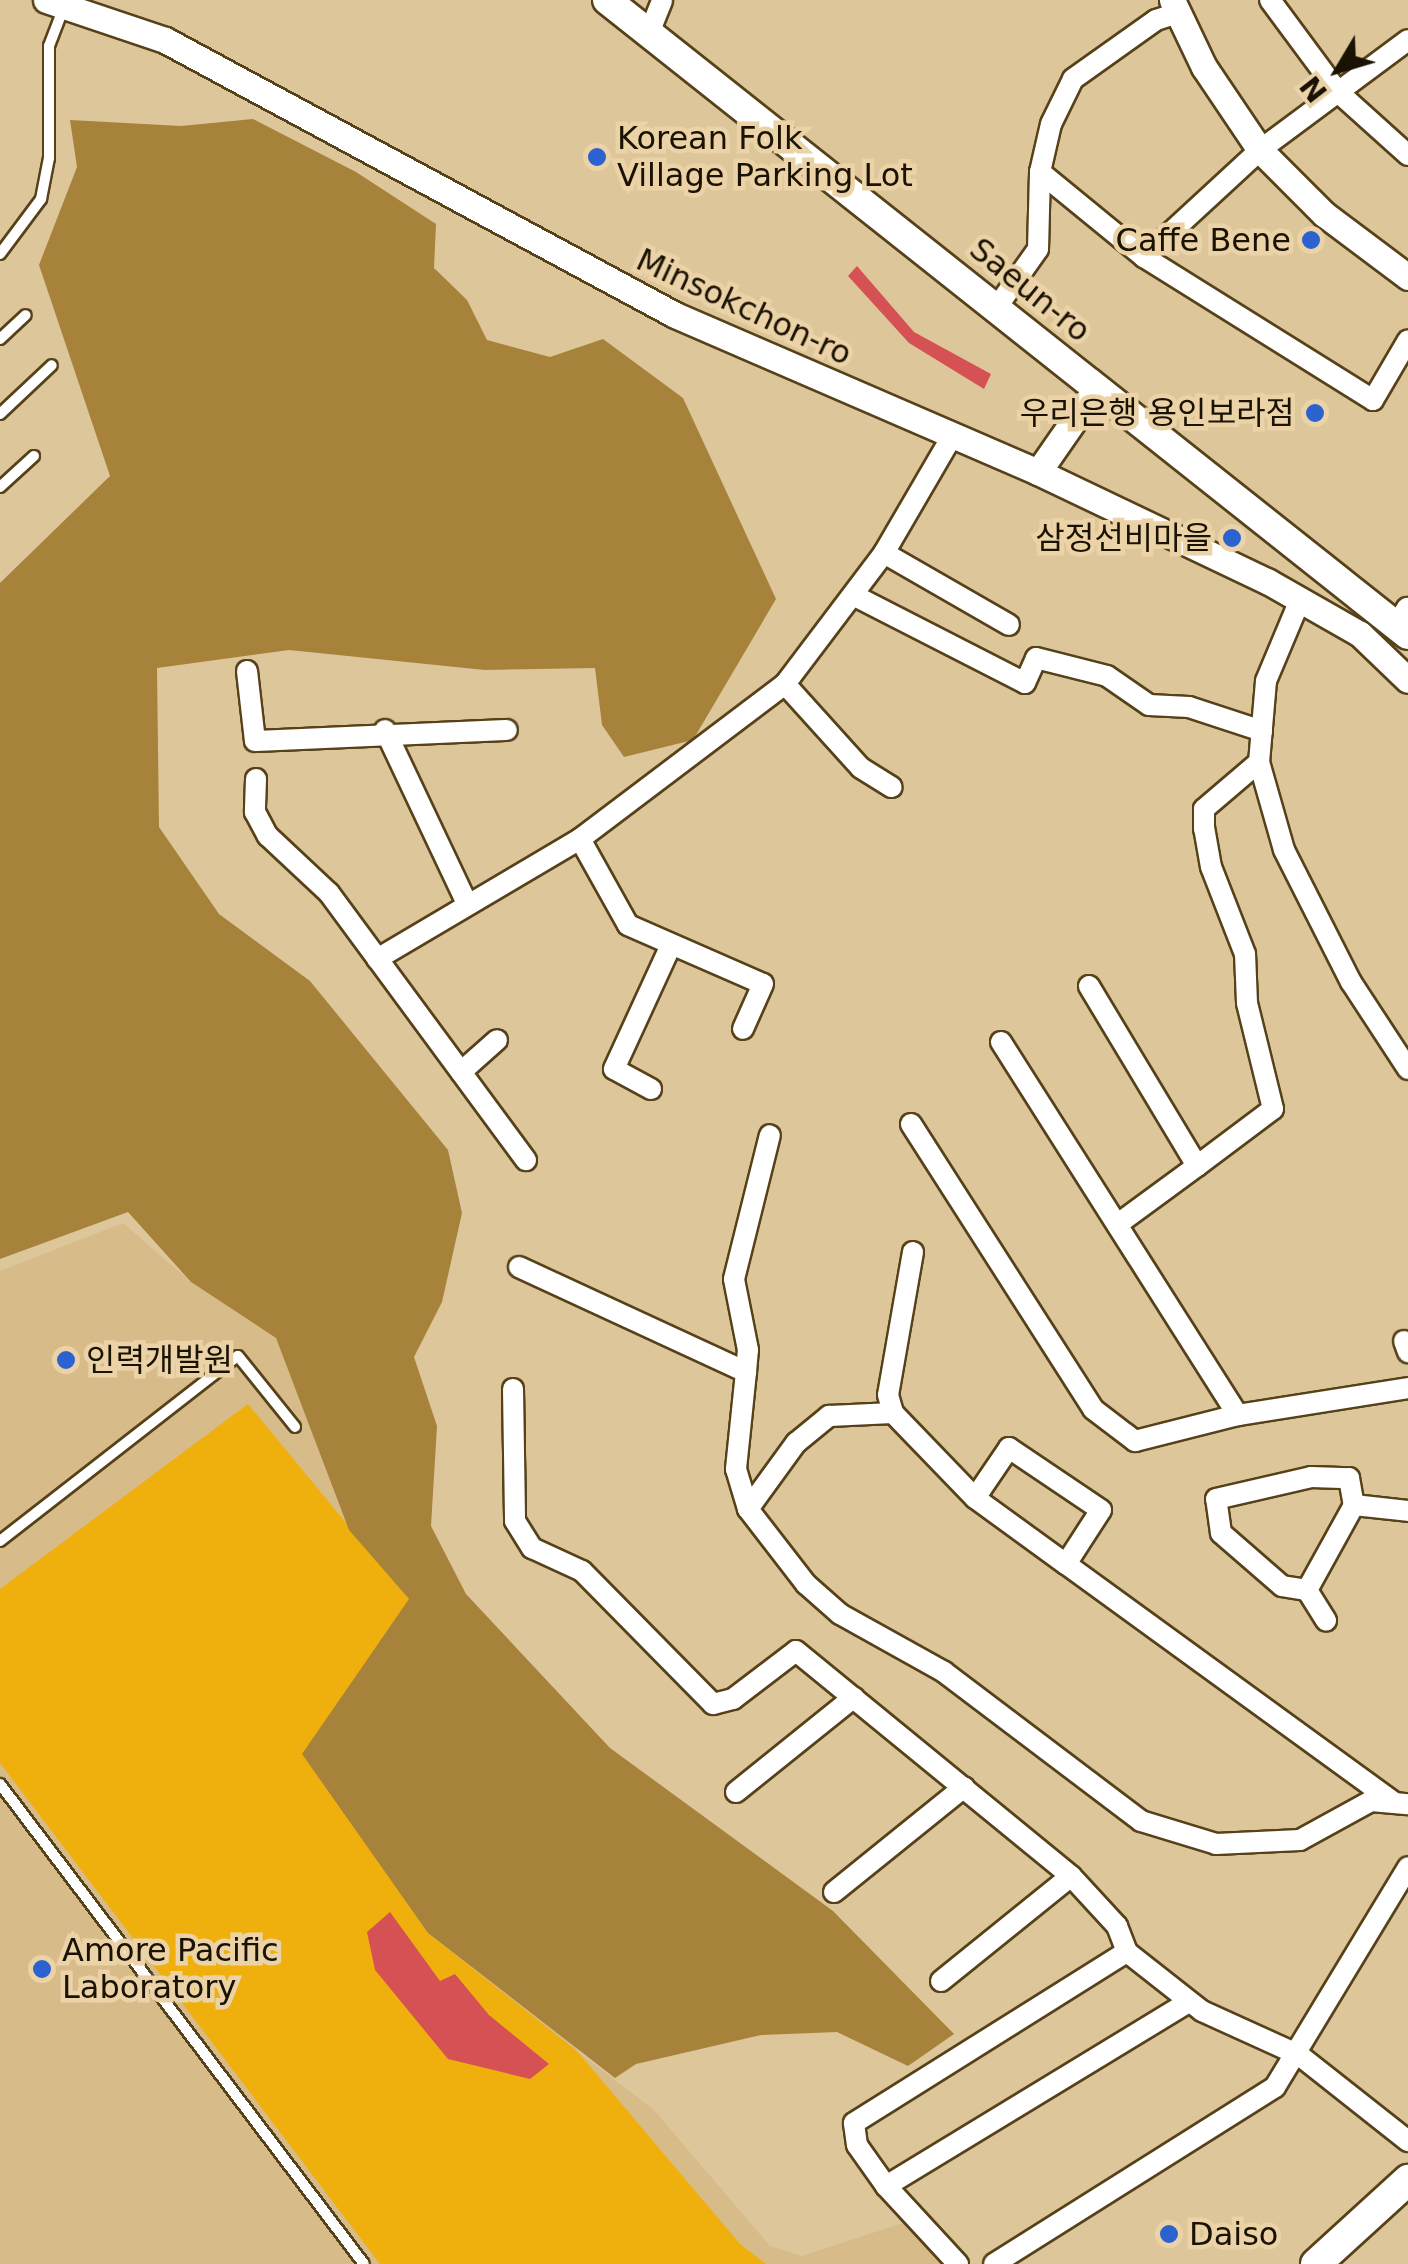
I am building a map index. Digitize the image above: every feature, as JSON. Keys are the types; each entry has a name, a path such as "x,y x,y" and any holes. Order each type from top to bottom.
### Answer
{"main road":[{"name":"Saeun-ro","path":"607,0 997,307 1095,390 1405,624"},
{"path":"1316,2264 1408,2180"}],"street":[{"path":"650,33 662,0"},
{"path":"1270,0 1338,92 1408,155"},
{"name":"Minsokchon-ro","path":"55,2 166,40 675,315 951,438 1038,472 1300,600 1360,634 1408,680"},
{"path":"997,307 1038,249 1040,172 1051,124 1073,79 1175,6 1204,67 1260,150 1324,214 1408,277"},
{"path":"1144,257 1260,150 1408,40"},
{"path":"1040,172 1144,257 1374,400 1408,340"},
{"path":"1038,472 1095,390"},
{"path":"377,960 466,901 580,839 784,684 884,553 951,438"},
{"path":"884,553 1009,624"},
{"path":"854,595 1026,684 1036,658 1107,676 1149,706 1189,707 1262,731"},
{"path":"1300,600 1266,681 1259,762 1284,850 1351,982 1408,1069"},
{"path":"248,671 256,740 385,730 507,730"},
{"path":"784,684 861,768 891,787"},
{"path":"385,730 466,901"},
{"path":"1118,1224 1273,1109 1247,1003 1245,954 1210,867 1204,830 1204,809 1259,762"},
{"path":"256,779 255,812 268,836 329,893 526,1160"},
{"path":"580,839 628,925 670,947 763,984 744,1029"},
{"path":"651,1089 614,1069 670,947"},
{"path":"1089,986 1198,1166"},
{"path":"461,1072 497,1040"},
{"path":"1001,1042 1238,1415"},
{"path":"912,1124 1093,1410 1134,1441 1238,1415 1408,1388"},
{"path":"770,1135 734,1278 748,1350 736,1469 748,1509 806,1584 840,1614 944,1672 1142,1822 1216,1844 1300,1840 1372,1800 1401,1804"},
{"path":"912,1252 888,1394 893,1414 975,1498 1401,1804"},
{"path":"520,1267 746,1372"},
{"path":"513,1389 515,1520 532,1548 582,1570 713,1704 733,1699 796,1651 1071,1876 1117,1926 1127,1952 1190,2002 1300,2055 1408,2141"},
{"path":"748,1509 796,1444 829,1416 893,1414"},
{"path":"975,1498 1009,1448 1101,1510 1066,1564"},
{"path":"1310,1478 1349,1478 1354,1505 1308,1590 1282,1586 1221,1533 1207,1501 1310,1478"},
{"path":"1354,1505 1408,1511"},
{"path":"1308,1590 1326,1621"},
{"path":"736,1792 854,1698"},
{"path":"834,1892 964,1786"},
{"path":"994,2264 1276,2087 1300,2055 1408,1867"},
{"path":"941,1981 1071,1876"},
{"path":"958,2264 886,2186 857,2144 854,2122 1127,1952"},
{"path":"886,2186 1190,2002"}],"lane":[{"path":"0,254 42,199 49,158 49,46 55,2"},
{"path":"0,339 26,315"},
{"path":"0,414 52,365"},
{"path":"0,487 34,456"},
{"path":"0,1541 238,1356 294,1427"},
{"path":"0,1784 364,2264"}],"shaded area":[{"path":"253,119 356,172 436,224 434,268 467,300 487,340 550,357 603,339 683,398 776,599 693,740 624,757 602,725 595,668 485,670 289,650 157,668 159,827 219,914 310,981 448,1150 462,1213 442,1302 414,1357 437,1426 431,1526 466,1594 610,1748 833,1911 954,2034 908,2066 837,2032 761,2035 636,2064 615,2078 428,1933 302,1754 409,1599 349,1530 276,1338 191,1282 128,1212 0,1259 0,583 110,476 39,265 77,167 70,120 181,126"},
{"path":"857,266 914,332 991,374 984,389 909,343 848,276"},
{"path":"123,1223 191,1282 276,1338 349,1530 409,1599 577,2051 654,2110 770,2246 802,2256 903,2223 941,2264 0,2264 0,1271"},
{"path":"248,1404 409,1599 428,1933 577,2051 740,2244 766,2264 380,2264 0,1763 0,1589"},
{"path":"390,1912 440,1981 455,1974 489,2015 549,2064 530,2079 448,2059 375,1970 367,1932"}],"place":[{"name":"Korean Folk Village Parking Lot","path":"597,157"},
{"name":"Caffe Bene","path":"1311,240"},
{"name":"우리은행 용인보라점","path":"1315,413"},
{"name":"삼정선비마을","path":"1232,538"},
{"name":"인력개발원","path":"66,1360"},
{"name":"Amore Pacific Laboratory","path":"42,1969"},
{"name":"Daiso","path":"1169,2234"}]}
